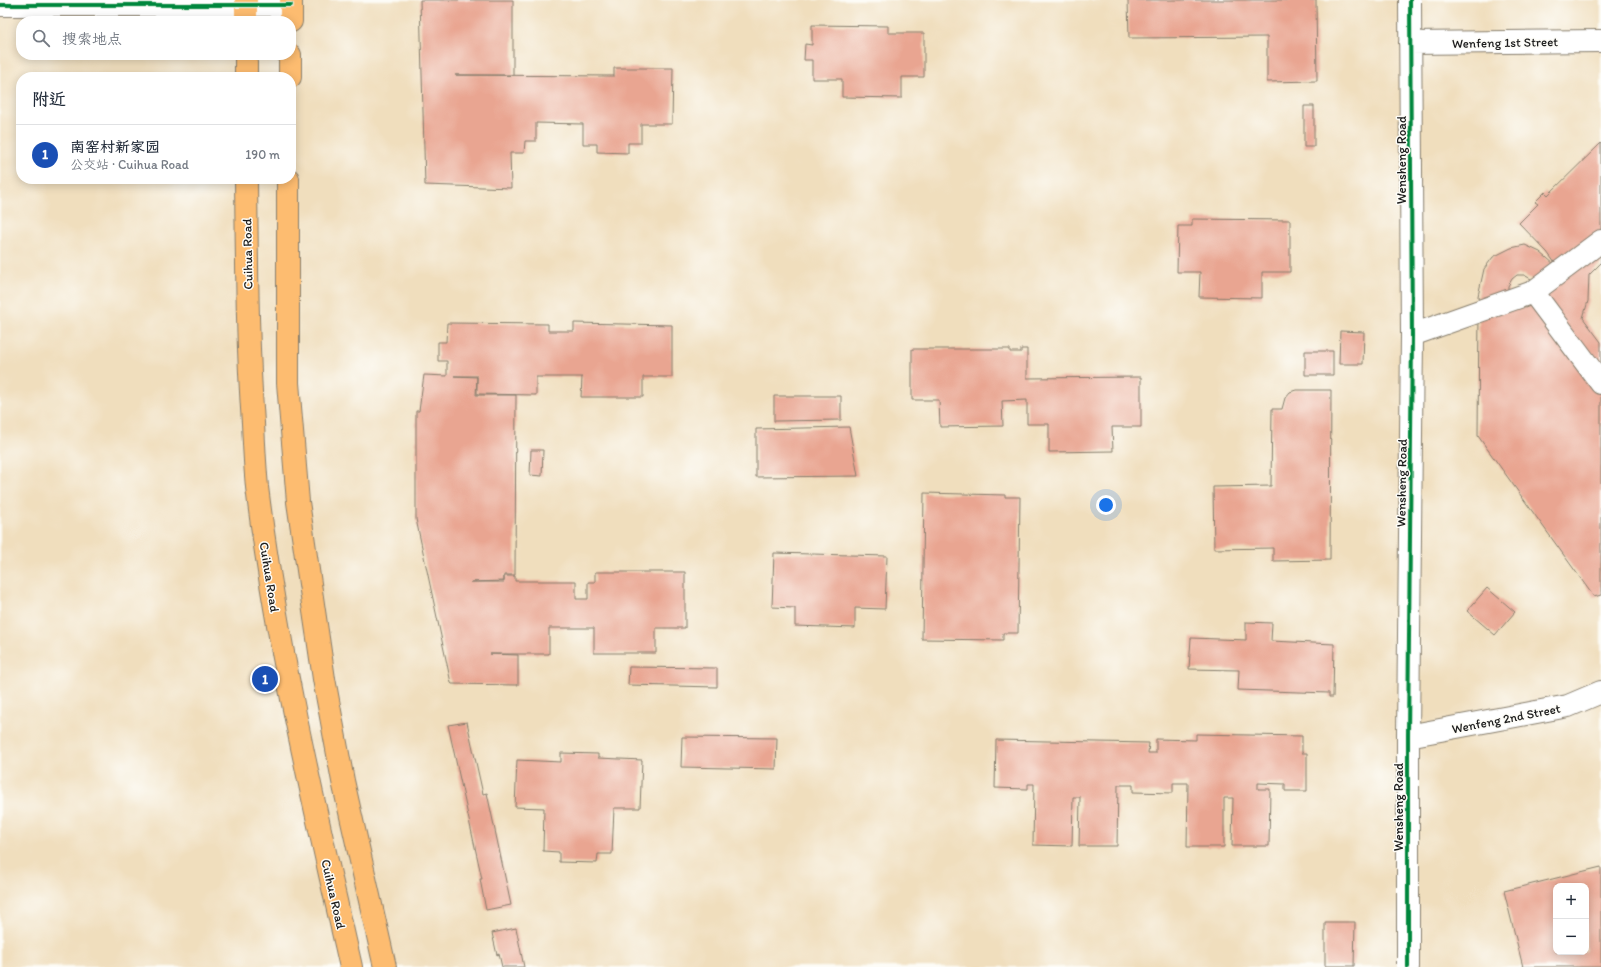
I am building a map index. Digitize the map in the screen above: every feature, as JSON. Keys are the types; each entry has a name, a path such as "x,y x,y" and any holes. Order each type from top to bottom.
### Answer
{"main road":[{"path":"246,60 246,72"},
{"path":"290,60 290,72"},
{"name":"Cuihua Road","path":"246,184 250,382 257,485 268,567 297,730 351,967"},
{"path":"288,184 288,383 298,502 324,679 340,767 385,967"}],"street":[{"name":"Wensheng Road","path":"1408,967 1408,736 1412,335 1410,0"},
{"path":"0,5 291,9"},
{"name":"Wenfeng 1st Street","path":"1410,43 1601,40"},
{"path":"1412,335 1533,292 1601,241"},
{"path":"1533,292 1601,383"},
{"name":"Wenfeng 2nd Street","path":"1408,736 1568,706 1601,692"}],"building":[{"path":"420,0 513,0 513,75 455,75 614,76 614,68 673,68 672,124 641,124 641,143 628,143 628,153 597,152 597,144 583,144 583,124 536,123 536,141 525,141 524,153 510,153 511,188 425,185"},
{"path":"1128,0 1316,0 1317,81 1267,82 1267,37 1129,38"},
{"path":"812,25 888,26 888,33 924,33 924,77 902,77 902,98 842,97 842,79 812,79 812,60 804,60 805,44 812,45"},
{"path":"1304,106 1314,106 1314,147 1304,147"},
{"path":"1601,143 1601,263 1589,275 1588,301 1583,318 1601,342 1601,595 1594,597 1478,436 1478,296 1484,269 1493,257 1511,248 1525,245 1540,252 1554,264 1555,263 1547,252 1519,223 1538,204 1535,202 1545,192 1548,195","holes":["1517,275 1524,275 1531,279 1535,284 1530,306 1525,308 1516,304 1508,292 1508,286 1512,279"]},
{"path":"1192,219 1290,220 1290,272 1262,272 1262,298 1199,297 1200,272 1177,272 1178,226 1192,226"},
{"path":"447,323 548,324 548,331 574,331 574,323 672,325 672,377 643,377 643,397 581,397 582,377 536,377 536,395 477,394 477,377 476,395 516,395 515,575 504,576 515,576 515,581 576,581 576,599 588,599 588,582 595,582 595,572 685,572 685,628 656,628 656,653 594,653 594,628 549,628 549,654 490,654 518,655 518,685 451,683 416,519 416,411 419,411 424,375 447,376 447,361 438,361 438,342 446,342","holes":["454,376 477,376 477,377","504,581 504,582 471,582"]},
{"path":"1340,331 1364,332 1363,364 1339,364"},
{"path":"912,349 1010,349 1010,352 1021,352 1021,349 1027,349 1027,378 1141,377 1141,427 1112,427 1113,451 1049,452 1049,424 1027,424 1027,400 1002,401 1003,426 940,427 939,400 912,400"},
{"path":"1305,351 1333,351 1333,375 1305,375"},
{"path":"1296,390 1331,390 1330,560 1273,561 1273,548 1214,549 1213,487 1271,486 1272,409 1282,409 1285,398 1290,392"},
{"path":"774,396 841,396 841,420 774,421"},
{"path":"849,427 858,476 756,477 756,429"},
{"path":"531,450 543,450 542,476 530,475"},
{"path":"924,493 1005,495 1005,497 1020,497 1018,633 1003,633 1003,640 922,639"},
{"path":"774,553 887,556 885,609 855,608 855,628 795,626 795,608 772,607"},
{"path":"1487,588 1515,612 1495,635 1467,611"},
{"path":"1246,622 1272,623 1271,641 1334,644 1333,697 1329,697 1329,693 1238,690 1239,670 1189,669 1191,638 1246,640"},
{"path":"629,667 717,668 717,687 628,685"},
{"path":"467,722 483,794 487,793 511,905 486,910 480,879 482,879 448,725"},
{"path":"1196,734 1302,736 1302,753 1307,753 1307,791 1285,791 1285,784 1258,783 1258,789 1270,789 1269,846 1232,846 1233,798 1224,798 1224,847 1187,847 1188,783 1173,783 1173,793 1133,792 1133,785 1118,785 1117,846 1079,846 1080,797 1073,797 1072,846 1033,845 1034,784 1028,784 1028,789 995,788 996,740 1149,743 1148,753 1156,753 1156,739 1196,740"},
{"path":"682,737 777,738 776,769 681,767"},
{"path":"561,753 598,754 598,758 642,760 640,808 614,808 612,854 598,854 597,863 559,862 559,852 543,851 544,808 515,807 517,760 561,762"},
{"path":"1601,867 1601,967 1523,967 1504,891"},
{"path":"1325,922 1355,922 1354,966 1325,966"},
{"path":"516,928 524,967 502,967 499,954 497,955 492,933"}],"cycle path":[{"path":"1408,967 1408,736 1412,335 1410,0"},
{"path":"0,5 291,5"}],"place":[{"name":"南窑村新家园","path":"265,679"}]}
